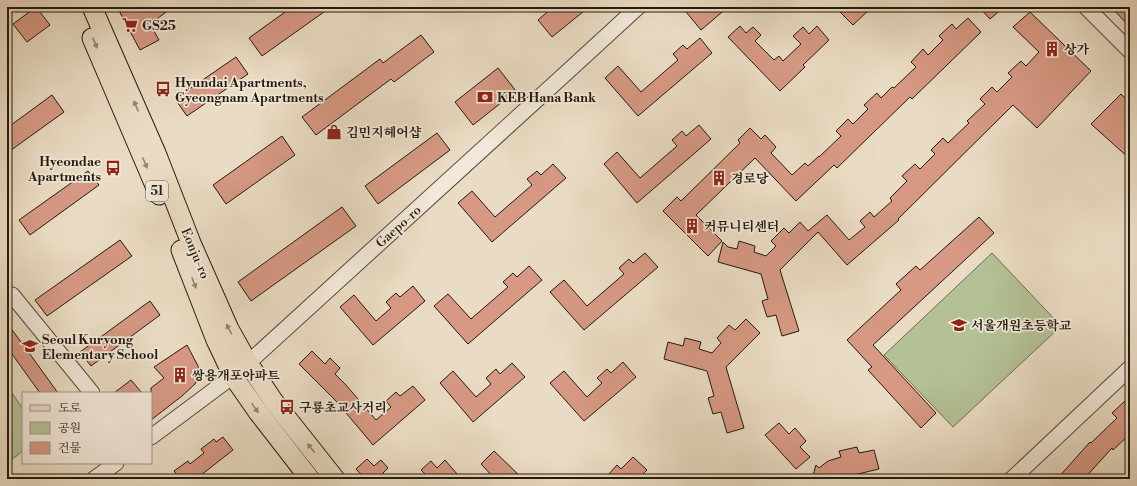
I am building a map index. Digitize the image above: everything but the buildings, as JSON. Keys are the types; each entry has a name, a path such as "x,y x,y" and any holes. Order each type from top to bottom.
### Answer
{"main road":[{"name":"Eonju-ro","path":"80,7 162,203 216,340 233,376 258,412 310,479"},
{"name":"Eonju-ro","path":"92,7 156,153 191,243 228,330 274,402 335,479"}],"street":[{"name":"Gaepo-ro","path":"152,436 233,376 248,363 638,7"},
{"path":"1086,7 1130,51"},
{"path":"12,295 91,392"},
{"path":"1012,479 1130,368"},
{"path":"94,479 115,464"}],"green space":[{"path":"992,253 1061,326 953,427 884,355"},
{"path":"7,386 22,408 22,452 7,463"}],"place":[{"name":"GS25","path":"130,25"},
{"name":"상가","path":"1052,49"},
{"name":"Hyundai Apartments, Gyeongnam Apartments","path":"163,89"},
{"name":"KEB Hana Bank","path":"485,97"},
{"name":"김민지헤어샵","path":"334,132"},
{"name":"Hyeondae Apartments","path":"113,168"},
{"name":"경로당","path":"719,178"},
{"name":"커뮤니티센터","path":"692,226"},
{"name":"서울개원초등학교","path":"959,325"},
{"name":"Seoul Kuryong Elementary School","path":"30,346"},
{"name":"쌍용개포아파트","path":"180,375"},
{"name":"구룡초교사거리","path":"287,407"}]}
